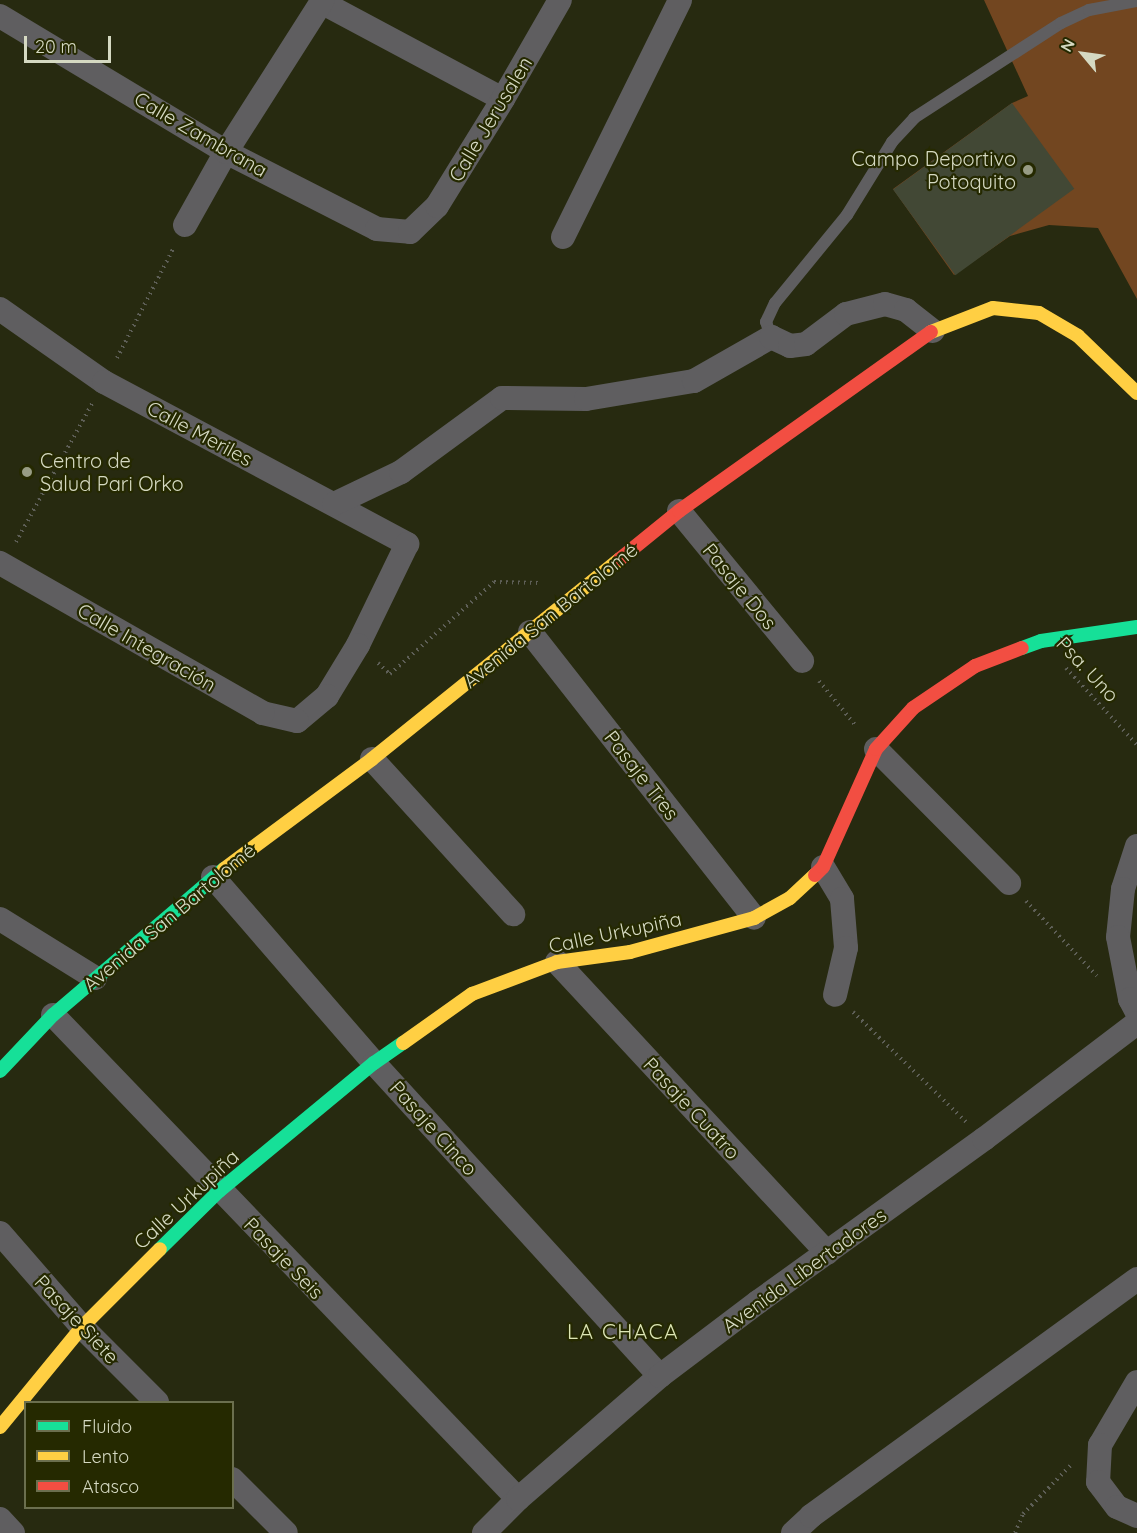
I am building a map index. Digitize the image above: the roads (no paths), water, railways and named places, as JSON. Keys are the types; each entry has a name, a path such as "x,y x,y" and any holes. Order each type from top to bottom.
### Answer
{"street":[{"name":"Calle Jerusalen","path":"410,232 437,206 503,99 560,0"},
{"path":"563,237 680,0"},
{"path":"185,225 226,152 322,1 503,99"},
{"name":"Calle Zambrana","path":"0,16 226,152 377,229 410,232"},
{"path":"334,504 401,472 502,398 586,399 694,381 771,337 790,346 806,344 846,314 885,304 906,310 933,331"},
{"name":"Avenida San Bartolomé","path":"0,1071 53,1015 213,876 372,759 680,511 933,331 993,308 1039,313 1078,336 1137,393"},
{"name":"Calle Meriles","path":"0,309 104,382 407,544 358,645 327,696 297,721"},
{"name":"Pasaje Dos","path":"680,511 802,661"},
{"name":"Calle Integración","path":"1,564 262,713 297,721"},
{"name":"Calle Urkupiña","path":"0,1427 82,1327 219,1191 374,1063 472,994 557,962 630,952 754,918 790,898 824,867 876,749 913,708 975,666 1041,641 1137,627"},
{"name":"Pasaje Tres","path":"530,632 754,918"},
{"path":"876,749 1009,883"},
{"path":"372,759 513,914"},
{"path":"1133,1005 1118,937 1123,889 1137,846"},
{"path":"824,867 842,899 846,948 835,994"},
{"name":"Pasaje Cinco","path":"213,876 374,1063 660,1376"},
{"path":"0,919 95,978"},
{"name":"Pasaje Cuatro","path":"557,962 827,1253"},
{"name":"Pasaje Seis","path":"53,1015 219,1191 518,1499"},
{"name":"Avenida Libertadores","path":"484,1533 518,1499 660,1376 984,1139 1137,1023"},
{"name":"Pasaje Siete","path":"0,1233 82,1327 156,1401"},
{"path":"793,1533 811,1516 1137,1279"},
{"path":"1127,1512 1098,1482 1100,1446 1137,1382"},
{"path":"234,1481 286,1533"},
{"path":"0,1519 13,1533"}],"lane":[{"path":"771,337 766,322 775,303 847,215 892,142 914,118 1061,23 1089,10 1137,1"}],"place":[{"name":"Campo Deportivo Potoquito","path":"1028,170"},
{"name":"Centro de Salud Pari Orko","path":"27,472"}],"district":[{"name":"LA CHACA","path":"623,1331"}]}
